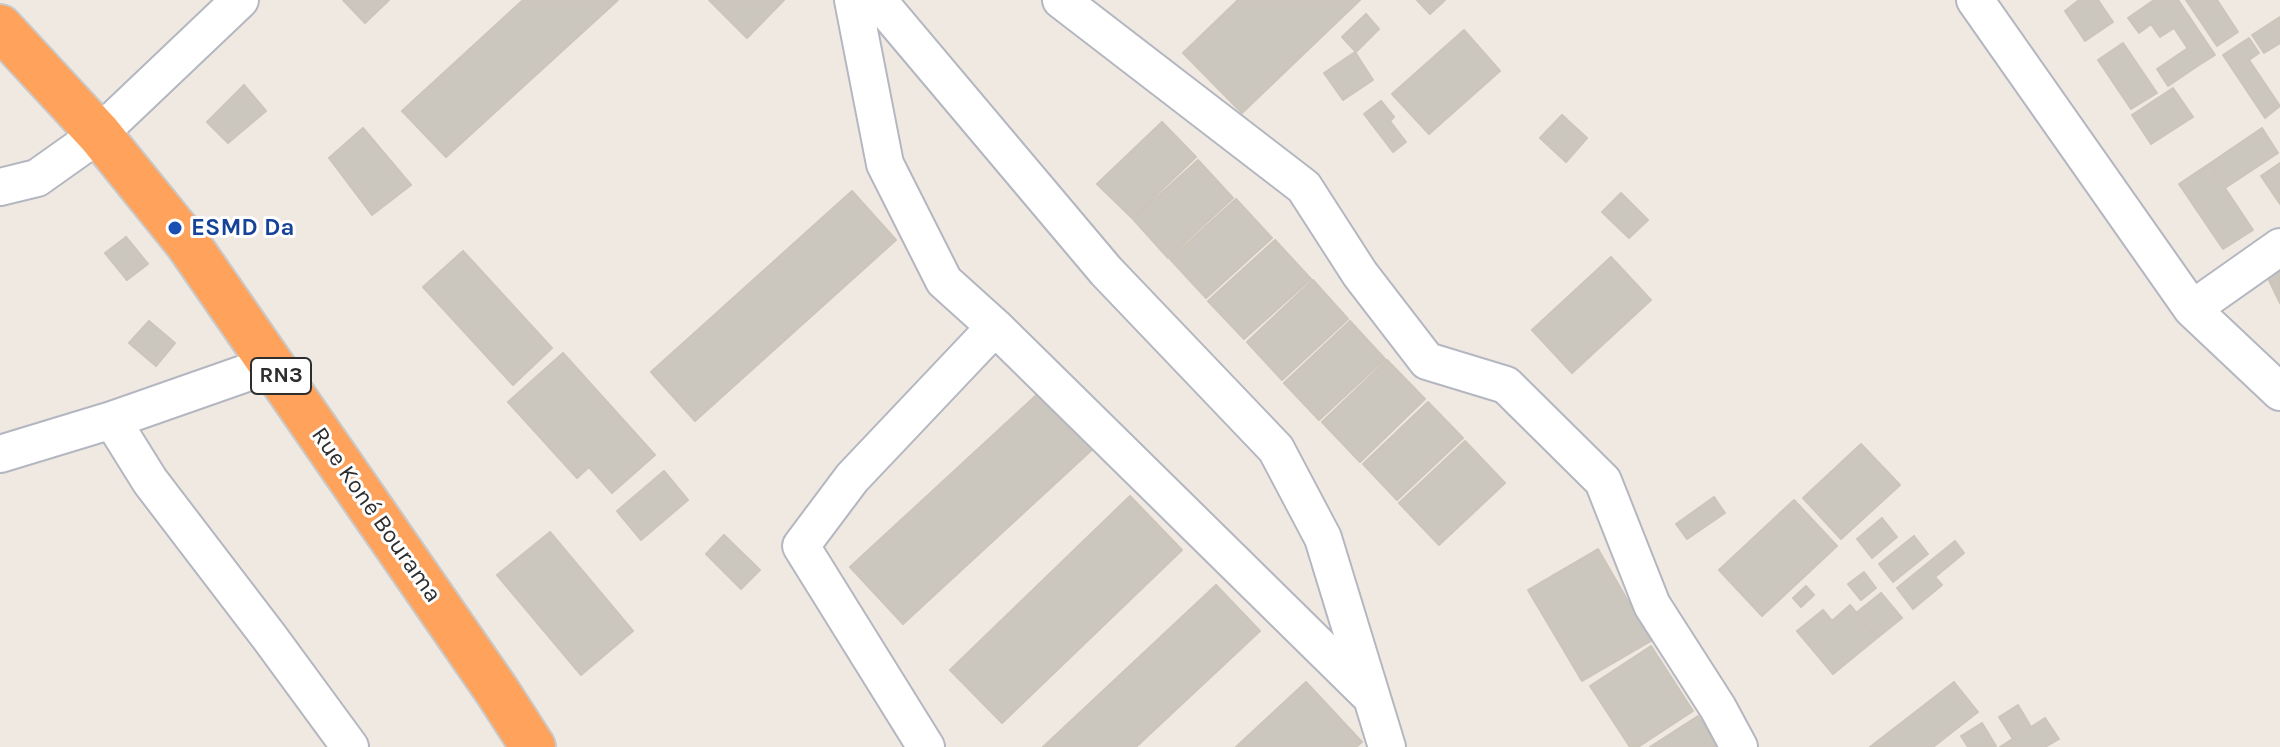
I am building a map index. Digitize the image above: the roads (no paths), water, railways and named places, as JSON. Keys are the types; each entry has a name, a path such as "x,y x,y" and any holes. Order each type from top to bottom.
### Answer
{"highway":[{"name":"Rue Koné Bourama","path":"0,27 99,134 188,244 533,747"}],"street":[{"path":"0,187 37,178 99,134 240,0"},
{"path":"853,0 885,164 944,281 995,327 1371,697"},
{"path":"865,0 886,10 1106,271 1276,449 1323,538 1387,747"},
{"path":"1061,0 1304,187 1360,274 1427,361 1506,385 1603,481 1652,605 1718,708 1739,747"},
{"path":"1982,2 2192,309 2280,392"},
{"path":"2192,309 2280,247"},
{"path":"926,747 801,546 852,478 995,327"},
{"path":"0,454 112,420 272,364"},
{"path":"112,420 150,481 350,747"}],"place":[{"name":"ESMD Da","path":"175,228"}]}
